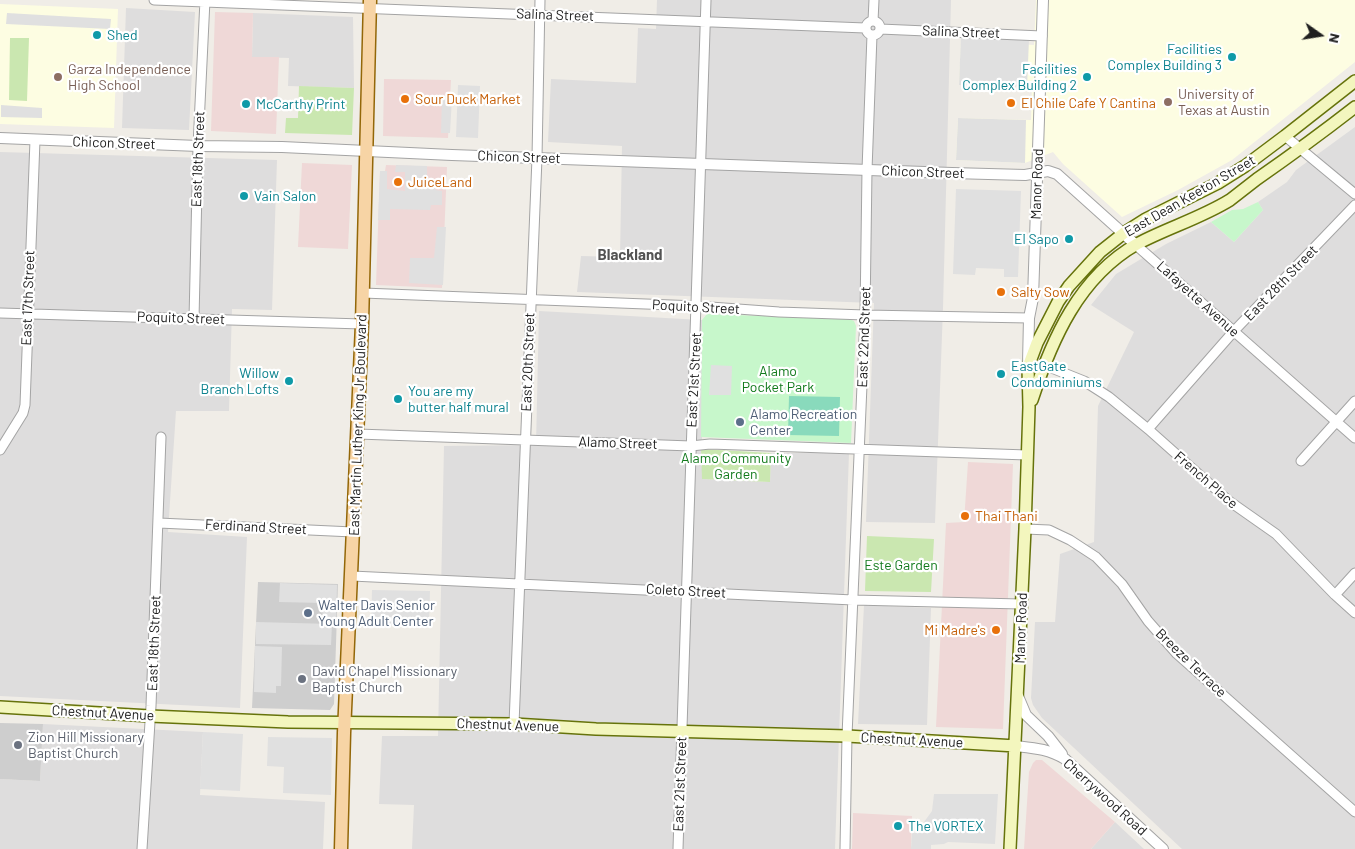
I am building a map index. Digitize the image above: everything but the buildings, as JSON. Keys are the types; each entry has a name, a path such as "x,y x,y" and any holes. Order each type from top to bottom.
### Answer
{"main road":[{"name":"East Martin Luther King Jr Boulevard","path":"341,849 344,722 362,324 370,4"},
{"name":"East Dean Keeton Street","path":"1030,407 1028,367 1046,325 1069,286 1100,252 1146,219 1218,183 1245,166 1355,81"},
{"name":"East Dean Keeton Street","path":"1030,407 1044,366 1060,330 1081,294 1110,262 1136,245 1229,200 1355,107"},
{"name":"Manor Road","path":"1010,849 1030,407"},
{"name":"Chestnut Avenue","path":"0,707 334,724 344,722 514,724 847,736 1016,746"}],"street":[{"name":"Salina Street","path":"154,0 370,4 705,22 866,28"},
{"name":"East 20th Street","path":"514,724 537,158 540,0"},
{"name":"East 21st Street","path":"678,849 706,0"},
{"path":"873,21 874,0"},
{"name":"Manor Road","path":"1028,367 1029,318 1034,298 1043,0"},
{"name":"East 18th Street","path":"194,318 198,146 205,1"},
{"path":"873,21 877,23 876,32 868,34 867,24 873,21"},
{"name":"Salina Street","path":"876,32 1042,36"},
{"name":"East 22nd Street","path":"844,849 865,315 867,170 876,32"},
{"path":"1285,136 1355,194"},
{"name":"Chicon Street","path":"0,138 867,170 1025,175 1037,173"},
{"name":"East 17th Street","path":"0,450 23,413 25,405 35,140"},
{"name":"Lafayette Avenue","path":"1037,173 1048,171 1057,174 1355,438"},
{"name":"East 28th Street","path":"1148,429 1234,331 1355,205"},
{"name":"Poquito Street","path":"363,293 696,306 779,312 1029,318"},
{"name":"Poquito Street","path":"0,312 362,324"},
{"name":"French Place","path":"1044,366 1089,385 1109,397 1230,501 1276,534 1355,613"},
{"path":"1301,461 1355,401"},
{"name":"Alamo Street","path":"358,434 691,446 710,444 1027,456"},
{"name":"East 18th Street","path":"142,849 159,522 161,437"},
{"name":"Ferdinand Street","path":"159,522 353,532"},
{"name":"Breeze Terrace","path":"1025,529 1049,530 1070,540 1096,558 1122,584 1148,621 1177,654 1355,812"},
{"path":"1335,595 1355,573"},
{"name":"Coleto Street","path":"352,576 853,600 1021,604"},
{"path":"1018,696 1026,715 1048,736 1065,759"},
{"name":"Cherrywood Road","path":"1016,746 1042,748 1054,752 1065,759 1162,849"}],"shaded area":[{"path":"657,0 951,0 935,523 866,522 874,303 577,292 581,256 620,257 622,146 548,142 551,79 636,83 638,28 656,29"},
{"name":"University of Texas at Austin","path":"1036,0 1355,0 1355,62 1232,160 1178,190 1122,217 1063,164 1053,152 1025,163 956,160 958,118 1031,120 1032,87 959,85 961,41 1034,45"},
{"name":"Garza Independence High School","path":"0,4 118,9 114,128 0,124"},
{"path":"126,8 195,12 189,130 122,128"},
{"path":"215,12 253,13 252,57 279,57 276,134 211,131"},
{"path":"7,13 111,19 110,29 6,24"},
{"path":"253,13 353,17 354,88 288,86 289,58 252,57"},
{"path":"961,35 1029,39 1027,87 959,85"},
{"path":"384,79 451,80 448,138 383,136"},
{"path":"458,85 480,86 478,138 456,137"},
{"path":"442,97 452,98 450,133 441,133"},
{"path":"1,105 42,108 42,118 1,117"},
{"path":"958,118 1026,120 1025,163 956,160"},
{"path":"1355,127 1355,849 1182,849 1042,718 1033,705 1031,698 1035,622 1055,622 1060,554 1094,542 1098,406 1134,332 1091,305 1116,274 1166,244 1211,222 1234,242 1263,210 1258,202 1287,182 1296,170"},
{"path":"0,152 277,160 272,310 232,309 229,411 176,411 168,532 247,537 240,708 0,696"},
{"path":"302,163 352,165 348,249 298,247"},
{"path":"386,165 447,167 442,288 376,285 380,171 385,171"},
{"path":"396,165 427,166 427,183 435,184 435,190 442,191 442,205 431,205 430,210 390,209 390,220 378,220 380,171 387,171 387,189 405,191 405,172 395,172"},
{"path":"956,189 1021,191 1018,277 1004,277 1004,269 976,268 975,275 953,274"},
{"path":"437,227 446,227 443,285 409,283 410,258 434,258"},
{"path":"539,311 702,320 702,479 770,482 771,453 849,453 835,849 412,849 414,805 379,804 382,736 438,736 444,446 536,445"},
{"path":"711,365 732,366 731,395 709,395"},
{"path":"968,462 1013,464 1003,729 936,727 946,523 964,522"},
{"path":"258,582 338,584 334,704 330,710 252,708"},
{"path":"280,583 337,585 336,622 322,622 323,603 279,602"},
{"path":"372,590 430,591 429,626 371,625"},
{"path":"864,605 931,608 927,725 858,724"},
{"path":"256,622 332,624 331,645 256,644"},
{"path":"255,646 282,647 281,686 276,686 276,693 254,692"},
{"path":"0,723 43,724 40,781 0,779"},
{"path":"43,724 203,732 200,795 325,802 323,849 0,849 0,779 40,781"},
{"path":"203,732 243,734 240,791 200,789"},
{"path":"268,737 332,738 331,795 283,793 284,767 267,766"},
{"path":"1036,760 1042,760 1115,822 1091,849 1024,849 1029,772"},
{"path":"934,794 998,794 995,844 948,842 931,845 931,849 911,849 912,833 921,833 924,822 932,811"},
{"name":"The VORTEX","path":"853,813 912,816 911,849 852,849"},
{"path":"1115,822 1144,849 1091,849"}],"green space":[{"path":"10,38 29,38 27,101 9,100"},
{"path":"299,86 354,88 352,135 285,133 286,118 298,118"},
{"path":"1258,202 1263,210 1234,242 1211,222 1232,210 1243,209"},
{"name":"Alamo Pocket Park","path":"707,314 849,319 854,321 856,326 851,443 701,437 702,320"},
{"path":"789,396 840,397 839,436 788,435"},
{"name":"Alamo Community Garden","path":"701,449 771,453 770,482 702,479"},
{"name":"Este Garden","path":"867,536 934,539 931,592 865,591"}],"place":[{"name":"Shed","path":"97,35"},
{"name":"Facilities Complex Building 3","path":"1232,57"},
{"name":"Garza Independence High School","path":"58,77"},
{"name":"Facilities Complex Building 2","path":"1087,77"},
{"name":"Sour Duck Market","path":"405,99"},
{"name":"University of Texas at Austin","path":"1168,102"},
{"name":"El Chile Cafe Y Cantina","path":"1011,103"},
{"name":"McCarthy Print","path":"246,104"},
{"name":"JuiceLand","path":"398,182"},
{"name":"Vain Salon","path":"244,196"},
{"name":"El Sapo","path":"1069,239"},
{"name":"Salty Sow","path":"1001,292"},
{"name":"EastGate Condominiums","path":"1001,374"},
{"name":"Willow Branch Lofts","path":"289,381"},
{"name":"You are my butter half mural","path":"398,399"},
{"name":"Alamo Recreation Center","path":"740,422"},
{"name":"Thai Thani","path":"965,516"},
{"name":"Walter Davis Senior Young Adult Center","path":"308,613"},
{"name":"Mi Madre's","path":"996,630"},
{"name":"David Chapel Missionary Baptist Church","path":"302,679"},
{"name":"Zion Hill Missionary Baptist Church","path":"18,745"},
{"name":"The VORTEX","path":"898,826"}],"district":[{"name":"Blackland","path":"630,255"}]}
